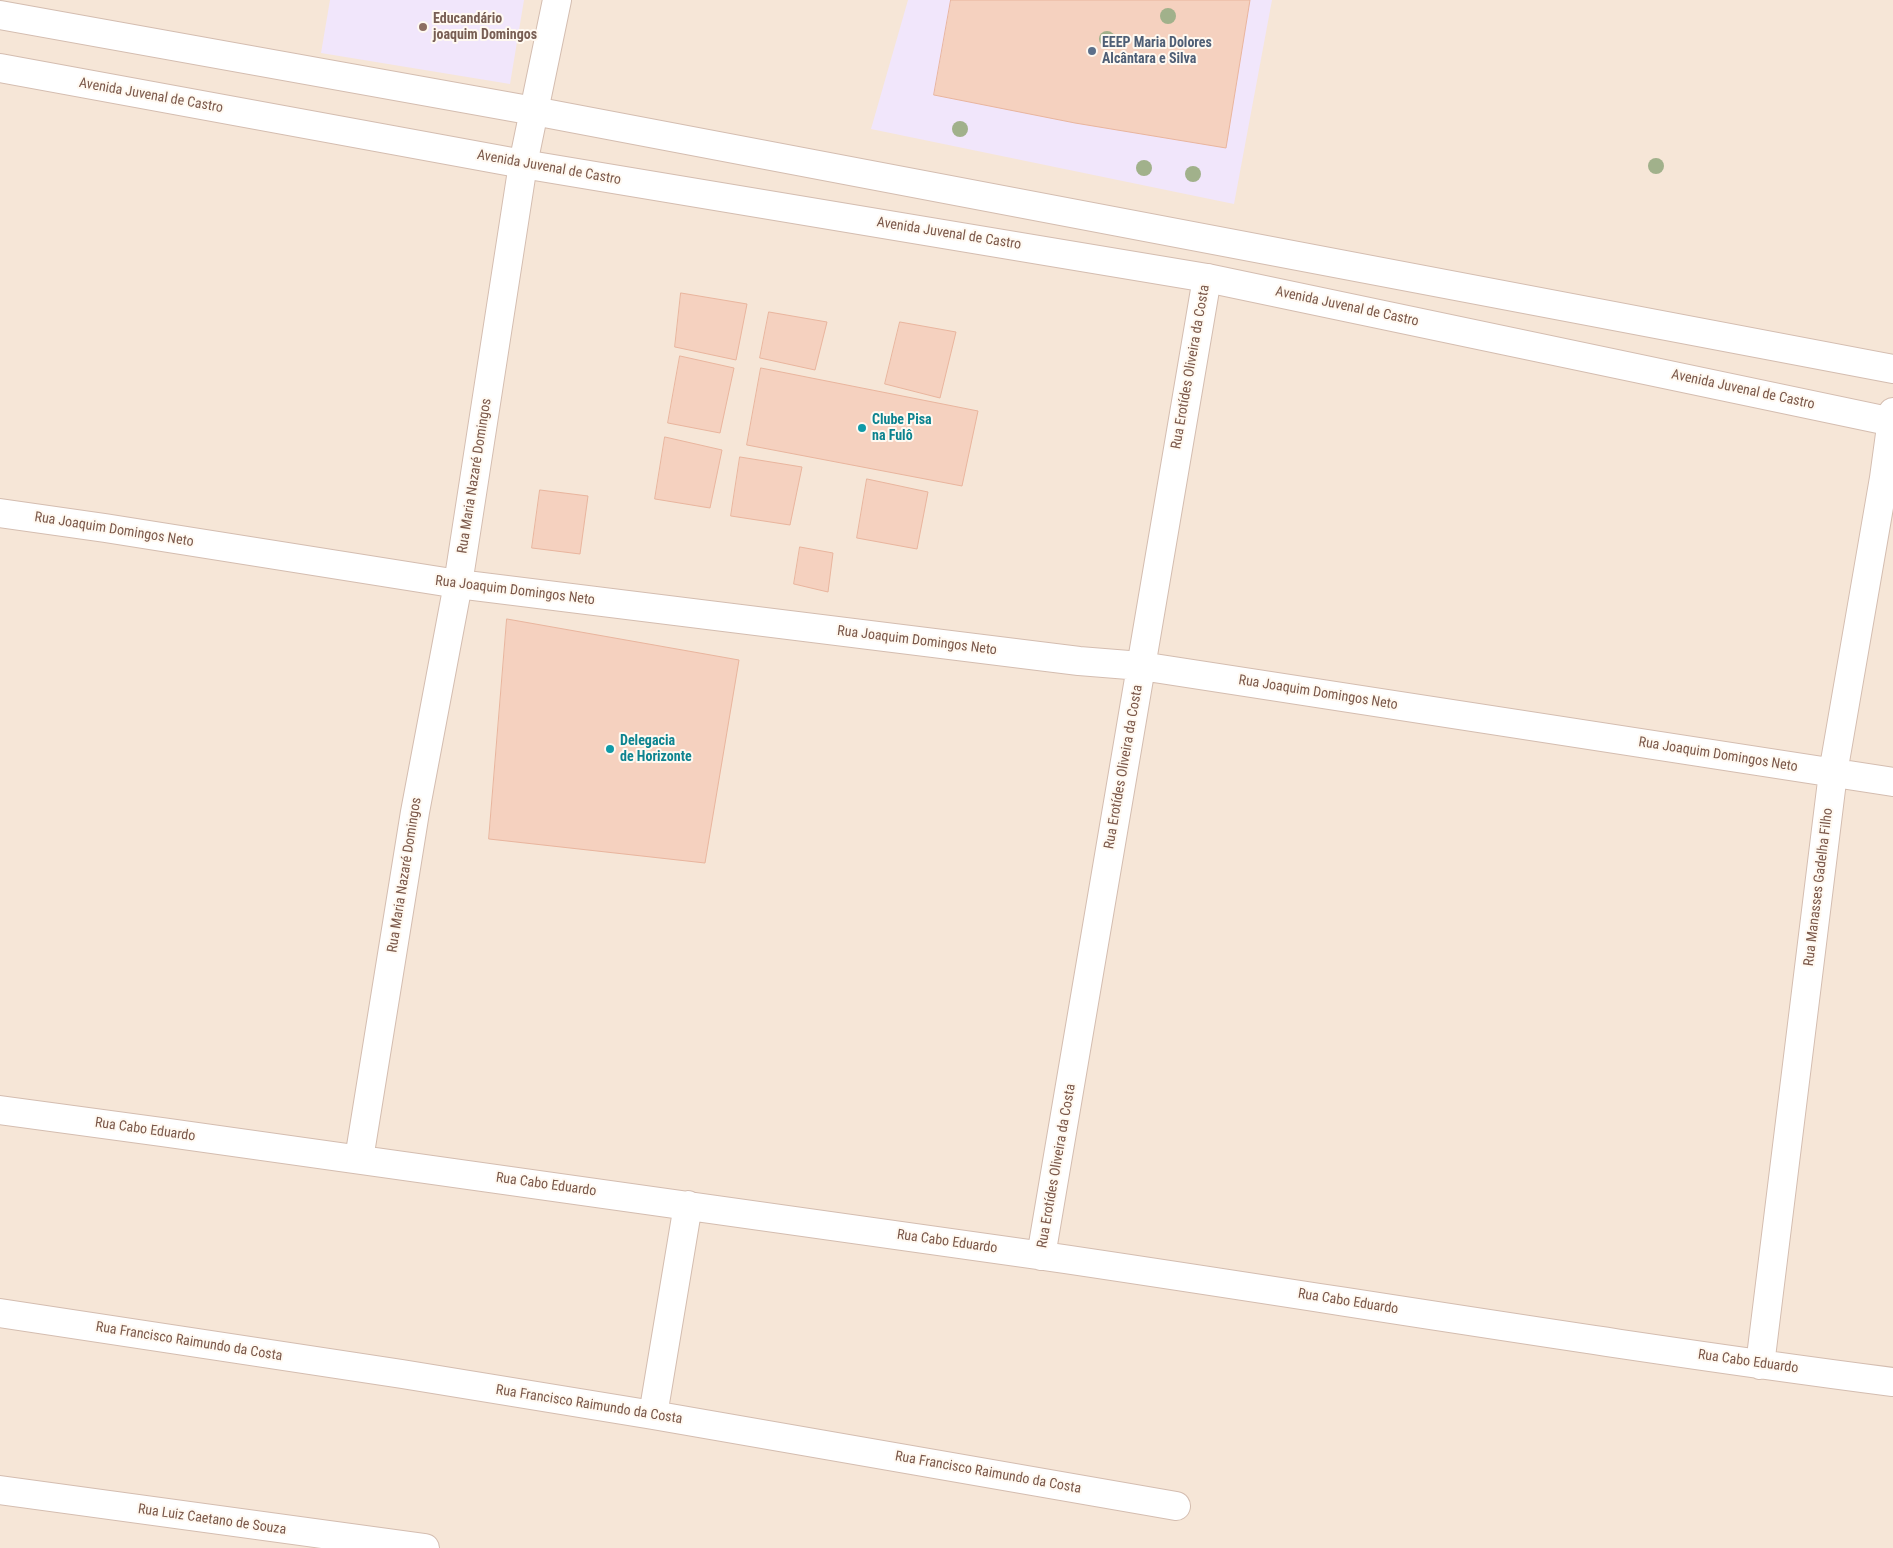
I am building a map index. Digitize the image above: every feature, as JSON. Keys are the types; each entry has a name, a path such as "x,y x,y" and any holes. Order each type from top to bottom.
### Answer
{"street":[{"name":"Rua Maria Nazaré Domingos","path":"359,1159 415,812 458,584 523,164 557,0"},
{"path":"0,15 534,111 1893,369"},
{"name":"Avenida Juvenal de Castro","path":"0,68 523,164 1207,278 1893,418"},
{"name":"Rua Erotídes Oliveira da Costa","path":"1041,1256 1207,278"},
{"name":"Rua Manasses Gadelha Filho","path":"1760,1365 1833,773 1893,418"},
{"name":"Rua Joaquim Domingos Neto","path":"0,513 115,529 458,584 1069,660 1141,666 1893,782"},
{"name":"Rua Cabo Eduardo","path":"0,1110 688,1205 1041,1256 1760,1365 1893,1382"},
{"path":"653,1415 688,1205"},
{"name":"Rua Francisco Raimundo da Costa","path":"0,1313 402,1374 653,1415 1176,1506"},
{"name":"Rua Luiz Caetano de Souza","path":"0,1490 258,1537 425,1548"}],"shaded area":[{"path":"0,0 1893,0 1893,1548 0,1548"},
{"name":"Educandário joaquim Domingos","path":"330,0 524,0 510,84 321,53"},
{"path":"908,0 1272,0 1234,204 871,129"}],"building":[{"name":"EEEP Maria Dolores Alcântara e Silva","path":"951,0 1250,0 1226,148 1075,123 934,95"},
{"path":"681,293 747,304 736,360 675,347"},
{"path":"769,312 827,322 815,370 760,358"},
{"path":"900,322 956,332 940,398 885,384"},
{"path":"680,356 734,368 720,433 668,423"},
{"name":"Clube Pisa na Fulô","path":"761,368 978,411 962,486 747,445"},
{"path":"665,437 722,450 710,508 655,499"},
{"path":"740,457 802,467 790,525 731,516"},
{"path":"867,479 928,492 917,549 857,538"},
{"path":"540,490 588,496 580,554 532,548"},
{"path":"800,547 833,553 828,592 794,584"},
{"name":"Delegacia de Horizonte","path":"507,619 739,660 705,863 489,839"}],"place":[{"name":"Educandário joaquim Domingos","path":"423,27"},
{"name":"EEEP Maria Dolores Alcântara e Silva","path":"1092,51"},
{"name":"Clube Pisa na Fulô","path":"862,428"},
{"name":"Delegacia de Horizonte","path":"610,749"}]}
